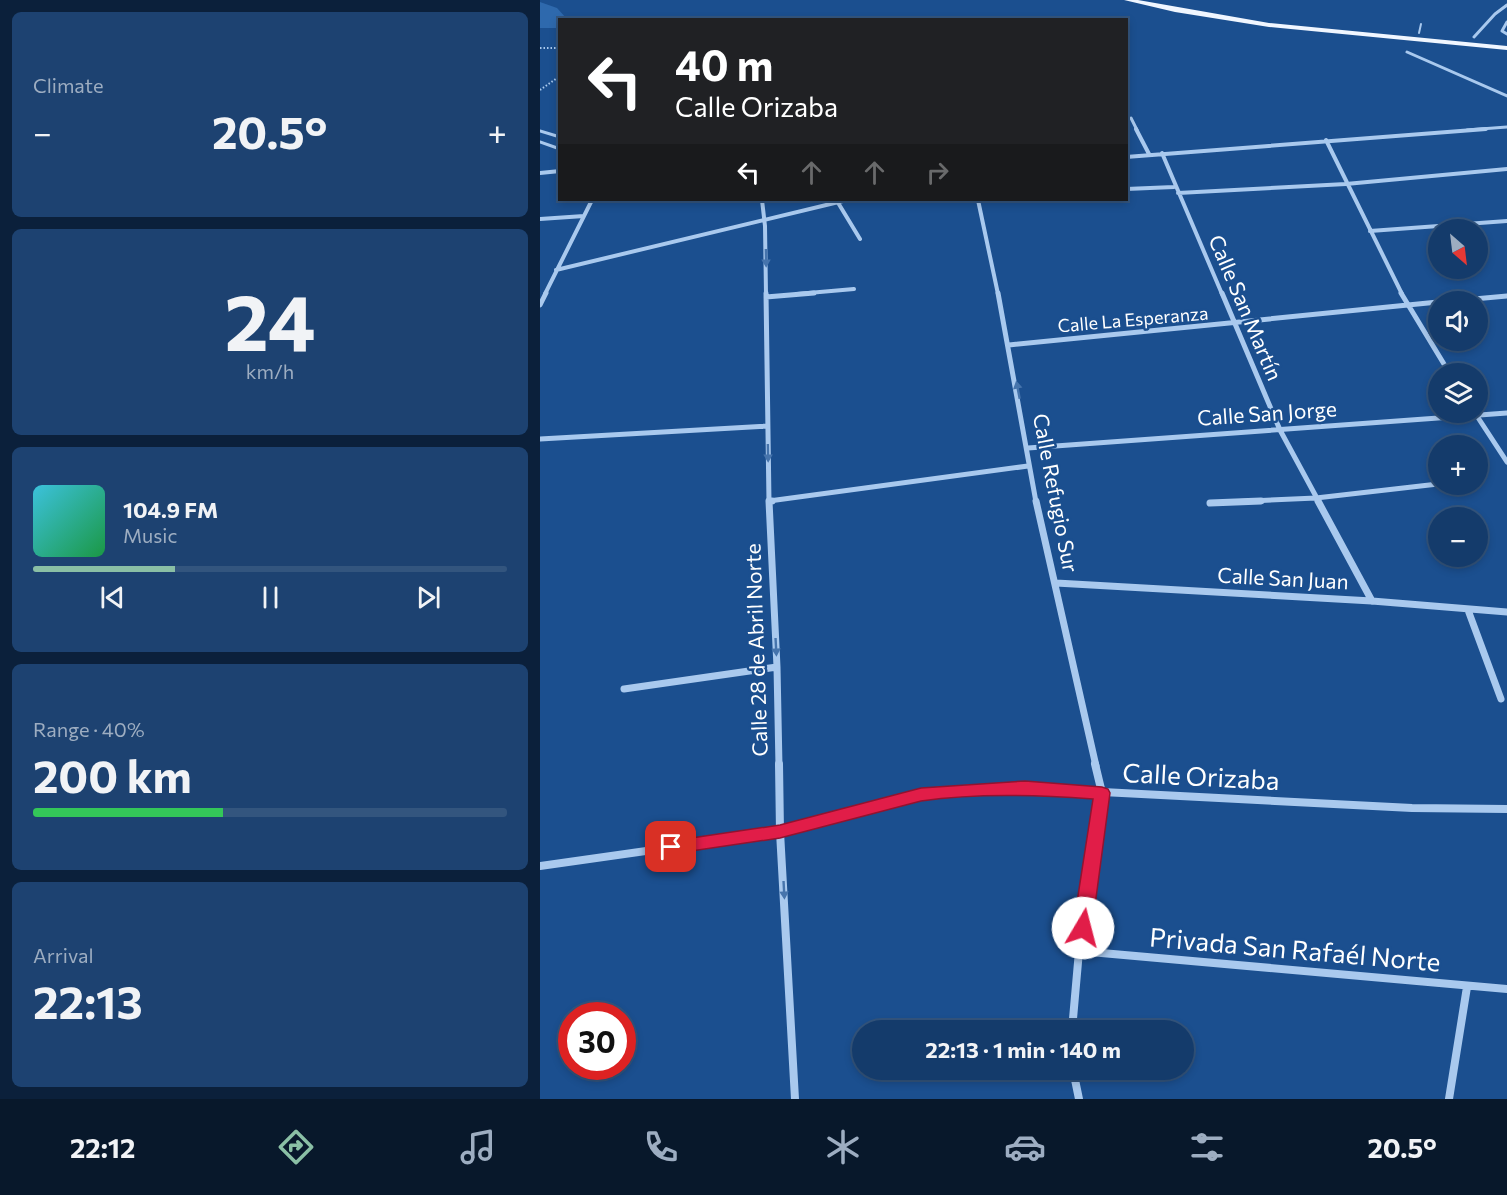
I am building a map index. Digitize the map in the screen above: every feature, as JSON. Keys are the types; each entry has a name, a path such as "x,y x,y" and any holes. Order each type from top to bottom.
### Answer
{"main road":[{"path":"1128,0 1184,13 1257,24 1507,48"},
{"path":"1164,0 1273,19 1420,29 1507,40"}],"street":[{"path":"1474,37 1495,14 1507,5"},
{"path":"1507,22 1502,31 1507,34"},
{"path":"1407,52 1507,96"},
{"path":"1131,118 1149,154"},
{"path":"1128,157 1507,127"},
{"path":"1326,140 1407,305 1443,363"},
{"name":"Calle San Martín","path":"1162,153 1174,187 1280,430 1372,601"},
{"path":"1178,194 1346,184 1507,169"},
{"path":"540,173 558,171"},
{"path":"1128,189 1174,187"},
{"path":"540,305 592,201"},
{"name":"Calle 28 de Abril Norte","path":"762,201 780,832 795,1099"},
{"path":"556,270 837,201 860,239"},
{"name":"Calle Refugio Sur","path":"978,201 1009,345 1028,448 1028,466 1102,793"},
{"path":"540,219 584,216"},
{"path":"1370,231 1507,221"},
{"path":"766,297 854,289"},
{"name":"Calle La Esperanza","path":"1488,298 1507,296"},
{"name":"Calle La Esperanza","path":"1009,345 1428,303"},
{"name":"Calle San Jorge","path":"1488,414 1507,413"},
{"name":"Calle San Jorge","path":"1028,448 1428,418"},
{"path":"1482,423 1507,462"},
{"path":"540,439 767,426"},
{"path":"769,501 1028,466"},
{"path":"1210,503 1316,498 1428,485"},
{"name":"Calle San Juan","path":"1056,583 1372,601 1507,612"},
{"path":"1468,609 1501,699"},
{"path":"624,688 777,667"},
{"name":"Calle Orizaba","path":"540,866 780,832 921,794 964,789 1025,788 1400,808 1507,809"},
{"path":"1073,1020 1079,951 1102,793"},
{"name":"Privada San Rafaél Norte","path":"1079,951 1507,989"},
{"path":"1449,1099 1467,987"},
{"path":"1075,1080 1079,1099"}],"lane":[{"path":"540,131 558,136"},
{"path":"540,142 558,148"}],"path":[{"path":"540,48 558,48"},
{"path":"540,90 558,77"}],"shaded area":[{"path":"540,2 557,8 566,18 558,18 558,28 540,28"}],"route":[{"path":"671,847 780,832 921,794 943,791 1025,788 1102,793 1083,928"}]}
